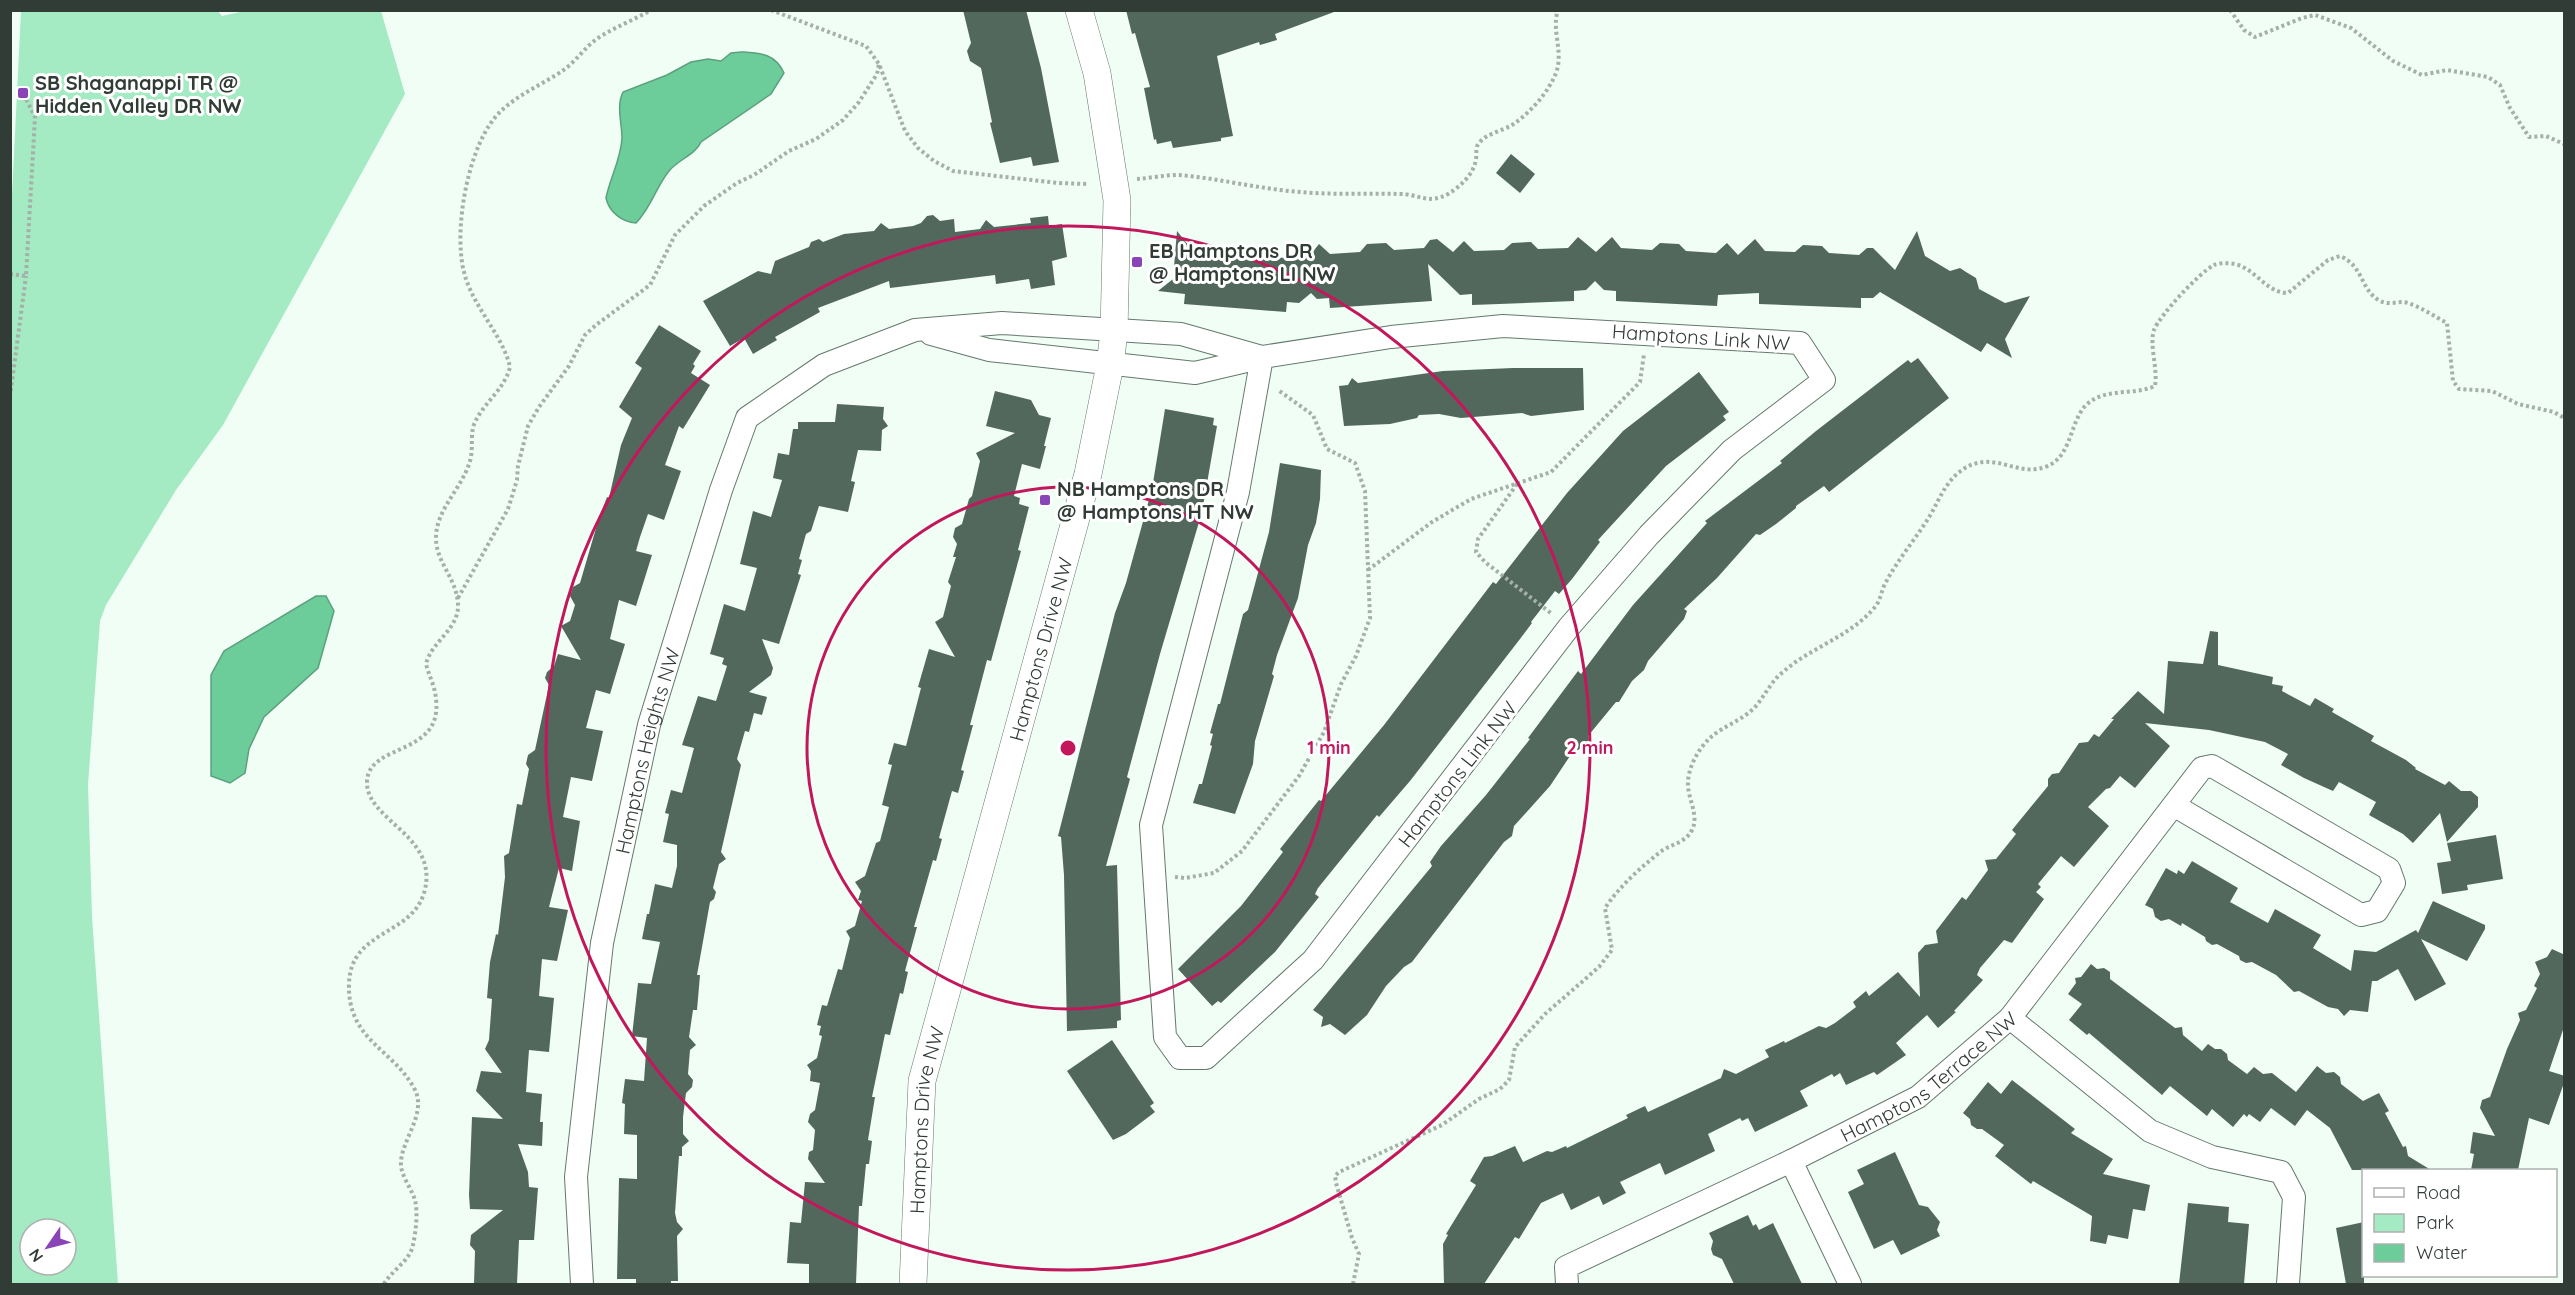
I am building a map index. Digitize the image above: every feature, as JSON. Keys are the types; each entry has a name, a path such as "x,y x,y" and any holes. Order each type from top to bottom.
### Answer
{"street":[{"name":"Hamptons Drive NW","path":"913,1284 922,1081 1088,474 1110,365 1114,332 1117,200 1097,73 1079,10"},
{"name":"Hamptons Heights NW","path":"582,1284 576,1177 602,943 649,725 722,490 747,418 824,365 915,330 1002,323 1114,332"},
{"name":"Hamptons Link NW","path":"1110,365 1195,373 1262,357 1391,337 1503,326 1644,332 1800,343 1824,380 1732,450 1649,535 1569,627 1313,960 1206,1058 1180,1058 1165,1037 1151,825 1238,492 1262,357"},
{"path":"915,330 989,350 1110,365"},
{"name":"Hamptons Link NW","path":"1114,332 1181,334 1262,357"},
{"path":"2010,1018 2202,768 2212,766 2389,869 2394,883 2377,911 2361,915 2175,806"},
{"name":"Hamptons Terrace NW","path":"1567,1284 1566,1267 1791,1161 1918,1097 2010,1018 2150,1131 2212,1157 2281,1172 2294,1197 2288,1284"},
{"path":"1791,1161 1850,1284"}],"path":[{"path":"458,598 437,550 440,517 468,466 475,422 506,381 510,367 471,294 464,274 460,252 460,218 468,176 483,138 500,111 567,68 599,37 651,10"},
{"path":"771,10 866,46 879,64 905,131 918,148 934,161 954,171 1058,183 1087,184"},
{"path":"1133,180 1176,175 1302,192 1351,195 1405,194 1428,200 1439,198 1470,176 1480,141 1511,125 1531,109 1549,86 1556,72 1560,51 1556,18 1558,10"},
{"path":"2230,10 2244,30 2255,37 2315,15 2351,28 2393,61 2422,75 2447,70 2488,77 2500,85 2510,108 2529,136 2546,136 2565,144"},
{"path":"384,1284 413,1248 416,1210 414,1198 400,1164 414,1122 418,1098 408,1078 371,1041 357,1022 351,1009 349,981 358,954 366,944 415,911 424,894 426,878 417,847 374,803 368,793 367,779 381,759 418,742 431,728 437,707 434,685 426,664 430,653 456,617 458,598 508,509 517,480 518,466 528,426 569,366 585,335 650,285 675,235 704,206 729,188 754,176 789,151 816,139 843,120 859,102 877,74 879,64"},
{"path":"10,397 26,276 35,117 23,93"},
{"path":"1353,1284 1359,1254 1352,1238 1335,1176 1339,1172 1442,1125 1479,1099 1500,1089 1509,1080 1515,1047 1545,1014 1599,968 1612,950 1605,908 1616,892 1661,850 1684,840 1691,832 1694,812 1688,787 1689,772 1700,750 1710,738 1754,709 1781,672 1863,621 1878,604 1886,583 1928,519 1939,496 1957,474 1972,464 1984,461 2035,469 2046,467 2057,460 2068,445 2086,406 2100,396 2145,390 2155,386 2157,375 2153,333 2159,320 2204,272 2222,263 2241,266 2278,293 2288,293 2328,260 2340,256 2356,266 2372,294 2382,302 2392,304 2407,302 2447,323 2451,375 2459,389 2492,391 2518,404 2554,412 2565,418"},
{"path":"10,274 26,276"},
{"path":"1368,571 1432,522 1471,499 1551,472 1640,382 1644,332"},
{"path":"1154,874 1185,878 1214,873 1242,851 1299,777 1324,732 1341,684 1356,656 1370,618 1365,491 1355,463 1327,449 1313,415 1279,391 1258,381"},
{"path":"1517,483 1478,539 1476,552 1485,562 1569,627"}],"green space":[{"path":"217,10 222,16 249,10 381,11 405,94 223,425 176,490 106,605 100,621 88,785 92,917 118,1284 11,1284 10,236 21,11"}],"water":[{"path":"731,53 766,55 780,66 784,73 771,94 701,142 695,150 673,167 664,177 646,211 636,223 626,221 617,215 610,208 606,198 621,146 620,109 623,92 667,75 691,62 708,59 721,61"},
{"path":"316,596 326,596 334,611 318,668 264,717 249,749 245,773 230,783 211,776 211,675 224,651"}],"building":[{"path":"963,10 1026,10 1041,68 1059,162 1033,166 1031,157 1000,163 990,123 992,122 981,68 970,61 967,51 971,43"},
{"path":"1126,10 1333,10 1334,12 1275,34 1277,40 1260,45 1259,42 1217,56 1233,136 1221,138 1221,141 1173,148 1171,141 1157,144 1156,139 1154,140 1144,88 1150,87"},
{"path":"1511,154 1535,174 1520,193 1496,173"},
{"path":"933,215 940,221 954,219 955,232 980,229 986,220 994,227 1031,223 1030,218 1048,216 1049,226 1062,224 1067,257 1052,261 1055,285 1031,289 1029,279 996,284 995,275 890,288 889,281 818,308 820,312 775,337 777,340 753,354 744,338 730,346 703,301 758,271 771,274 775,261 809,247 811,242 819,239 823,242 844,234 874,231 881,223 889,229 913,226 921,223 927,216"},
{"path":"1177,231 1193,251 1222,253 1231,247 1250,249 1257,256 1286,258 1295,252 1311,254 1319,244 1330,254 1360,252 1367,244 1386,243 1394,250 1424,248 1430,240 1437,239 1453,252 1464,241 1474,251 1504,250 1512,243 1531,242 1538,249 1568,248 1578,237 1596,252 1612,237 1621,248 1652,250 1660,243 1679,244 1686,251 1716,253 1727,243 1738,255 1755,239 1765,251 1795,252 1803,245 1822,246 1829,253 1859,255 1867,248 1873,248 1895,270 1917,231 1925,256 1950,271 1960,268 1976,278 1979,289 2005,303 2030,296 2005,339 2012,358 1987,343 1981,352 1880,292 1873,298 1861,298 1861,308 1759,304 1759,293 1718,295 1717,306 1616,301 1616,291 1604,290 1595,281 1586,290 1574,291 1574,301 1472,305 1472,294 1460,295 1428,264 1432,301 1330,308 1329,298 1317,299 1311,293 1299,303 1287,302 1286,312 1184,304 1185,294 1158,291 1173,279"},
{"path":"659,325 701,351 693,364 695,366 691,373 710,385 683,429 679,426 665,465 681,471 664,520 648,514 640,537 636,551 652,555 636,606 619,600 610,639 625,644 610,694 596,690 586,728 603,731 592,781 571,777 563,817 580,821 572,871 559,868 549,907 568,910 557,961 542,959 539,996 554,998 549,1052 529,1050 526,1092 542,1094 540,1122 543,1122 542,1146 518,1144 528,1172 529,1187 538,1188 534,1240 519,1240 517,1284 474,1284 475,1251 470,1245 471,1235 503,1210 470,1209 469,1195 472,1117 503,1119 476,1091 481,1071 502,1073 485,1049 489,1040 492,999 487,998 490,962 496,934 498,935 505,877 504,856 509,853 517,804 522,805 529,769 526,764 528,755 535,750 549,685 545,678 547,672 554,666 558,654 581,660 561,626 570,621 575,605 570,596 573,587 580,583 599,518 607,497 609,498 621,445 632,418 619,407 642,368 635,363"},
{"path":"1918,358 1949,398 1829,492 1824,486 1776,524 1760,535 1756,534 1717,578 1684,609 1687,611 1684,619 1648,661 1644,670 1632,681 1619,702 1616,702 1588,736 1589,740 1576,752 1574,750 1550,786 1514,826 1512,836 1504,842 1412,962 1386,986 1367,1015 1345,1035 1330,1024 1321,1027 1323,1017 1313,1010 1432,866 1430,862 1441,846 1486,795 1530,739 1528,738 1578,671 1581,674 1633,605 1707,523 1705,521 1782,463 1780,461 1816,431 1908,360 1911,363"},
{"path":"1583,368 1584,410 1531,416 1522,413 1461,418 1439,414 1419,415 1417,418 1390,424 1344,426 1339,386 1348,385 1352,378 1358,383 1443,371"},
{"path":"1699,372 1729,412 1723,416 1726,420 1666,466 1598,540 1600,542 1572,579 1559,594 1555,591 1410,781 1379,817 1377,815 1318,888 1315,894 1319,897 1275,952 1221,1003 1218,1001 1212,1006 1178,969 1241,906 1283,852 1280,849 1384,725 1493,582 1496,584 1567,493 1623,431"},
{"path":"995,391 1031,400 1039,415 1051,418 1044,446 1046,446 1040,469 1022,464 1014,496 1020,498 1019,504 1029,507 1018,550 1021,551 991,661 987,660 970,725 973,725 961,770 964,771 958,793 952,791 939,838 942,839 936,861 933,860 914,927 917,927 905,971 908,972 903,994 900,993 890,1035 885,1034 872,1097 875,1097 868,1140 872,1141 869,1164 866,1164 862,1206 859,1206 856,1284 809,1284 809,1264 787,1263 790,1222 801,1223 805,1182 825,1183 808,1159 809,1152 813,1150 815,1130 808,1122 810,1114 815,1110 820,1083 810,1081 811,1071 807,1065 817,1058 822,1036 819,1035 821,1026 817,1025 822,1005 827,1006 838,969 842,970 850,938 846,931 855,926 862,901 858,900 861,891 855,882 865,876 876,843 880,841 889,807 882,805 892,765 888,764 894,743 906,746 921,688 918,687 929,649 955,657 935,622 943,617 951,586 948,582 956,557 953,557 957,544 953,537 955,528 962,524 969,499 972,496 980,461 976,453 1015,433 986,426"},
{"path":"837,404 884,407 883,419 888,426 882,430 881,451 858,450 851,481 855,482 848,512 819,506 811,531 806,534 799,559 802,560 798,574 801,575 779,644 762,639 773,668 771,675 749,692 767,697 762,715 754,713 749,732 745,731 737,759 741,765 721,852 726,859 719,864 713,888 716,892 714,899 710,902 697,975 700,975 697,1010 693,1010 689,1037 696,1045 690,1050 688,1074 693,1080 692,1087 686,1093 683,1117 683,1134 689,1141 682,1147 682,1156 679,1156 675,1213 677,1222 683,1229 677,1236 678,1281 671,1281 671,1284 636,1284 636,1279 617,1279 619,1178 637,1179 637,1135 624,1134 625,1104 622,1103 625,1079 644,1081 647,1038 632,1036 638,983 651,984 660,942 642,939 647,914 649,914 655,884 672,888 677,866 677,845 663,842 669,814 665,813 671,790 682,793 694,748 682,745 698,696 716,701 727,666 722,664 724,658 710,654 724,604 745,611 757,568 740,564 753,511 771,517 782,480 773,478 778,453 789,455 793,429 798,429 798,422 835,422"},
{"path":"1165,409 1214,418 1213,425 1217,426 1202,512 1160,654 1106,866 1117,865 1121,1020 1117,1021 1117,1028 1067,1031 1064,875 1061,837 1058,836 1115,613 1126,583 1152,489"},
{"path":"1280,463 1321,470 1320,499 1298,598 1277,655 1272,674 1274,676 1255,741 1253,764 1235,814 1193,803 1199,784 1202,784 1212,746 1210,745 1213,734 1210,733 1218,704 1220,704 1243,614 1248,610 1269,532"},
{"path":"2210,631 2218,632 2218,665 2273,677 2272,684 2283,686 2282,691 2310,706 2315,698 2334,709 2332,712 2374,736 2371,741 2406,760 2415,769 2445,785 2449,781 2461,791 2471,791 2478,797 2478,807 2447,842 2440,813 2413,843 2403,834 2369,815 2376,802 2339,782 2333,791 2304,778 2281,765 2288,754 2265,742 2209,730 2145,723 2170,746 2135,788 2120,776 2088,807 2109,826 2074,867 2061,856 2038,884 2041,887 2036,892 2044,899 2012,943 2004,940 1980,968 1977,975 1983,980 1954,1011 1956,1012 1938,1028 1927,1015 1896,1043 1906,1055 1877,1075 1874,1072 1846,1085 1840,1073 1834,1077 1832,1074 1800,1091 1808,1106 1755,1132 1748,1118 1742,1121 1740,1118 1708,1134 1715,1151 1665,1175 1660,1163 1620,1182 1626,1193 1603,1205 1599,1196 1571,1210 1563,1193 1541,1203 1519,1239 1515,1237 1484,1284 1444,1284 1443,1244 1448,1235 1446,1234 1476,1185 1470,1181 1484,1157 1515,1146 1523,1162 1547,1151 1552,1152 1566,1146 1567,1148 1628,1118 1626,1115 1645,1106 1648,1112 1721,1078 1724,1069 1736,1074 1769,1057 1765,1050 1819,1026 1826,1028 1835,1023 1856,1007 1853,1002 1866,991 1869,996 1898,972 1920,997 1918,953 1925,945 1938,943 1936,931 1962,897 1966,900 1988,870 1985,860 1996,859 2016,834 2012,830 2048,786 2048,779 2052,774 2059,773 2079,743 2088,742 2094,734 2099,737 2114,719 2111,719 2138,691 2164,714 2168,661 2203,664"},
{"path":"2496,835 2503,879 2467,885 2468,890 2442,894 2437,863 2451,861 2447,843"},
{"path":"2192,861 2238,888 2230,902 2268,923 2275,909 2321,935 2313,948 2351,971 2354,950 2376,952 2416,930 2418,933 2433,901 2485,925 2485,929 2467,961 2421,939 2446,984 2415,1001 2398,969 2377,981 2372,981 2368,1012 2350,1010 2344,1016 2338,1009 2328,1007 2299,991 2294,992 2276,975 2252,962 2246,963 2240,960 2239,956 2217,944 2212,945 2206,941 2205,937 2182,923 2181,926 2169,919 2161,921 2155,917 2153,909 2145,905 2166,868 2177,874 2178,870 2184,874"},
{"path":"2552,949 2565,955 2565,1024 2549,1071 2565,1076 2565,1080 2549,1125 2529,1118 2518,1169 2471,1169 2474,1154 2470,1153 2473,1132 2495,1136 2480,1108 2482,1100 2490,1097 2520,1020 2518,1013 2526,1010 2537,988 2534,986 2540,974 2535,962 2547,957"},
{"path":"2091,964 2097,969 2104,968 2110,972 2110,979 2175,1028 2182,1027 2183,1035 2202,1051 2208,1044 2215,1049 2221,1049 2227,1054 2228,1060 2247,1074 2254,1067 2263,1074 2272,1073 2296,1092 2317,1066 2326,1073 2334,1072 2340,1077 2341,1084 2363,1101 2379,1093 2389,1111 2385,1113 2403,1147 2406,1146 2408,1156 2429,1169 2352,1170 2330,1128 2307,1110 2295,1126 2271,1108 2260,1122 2249,1114 2247,1117 2244,1114 2233,1127 2212,1109 2207,1116 2170,1086 2162,1095 2089,1033 2087,1035 2069,1020 2082,1004 2068,994 2076,983 2075,978 2081,977"},
{"path":"1112,1040 1154,1103 1150,1106 1155,1112 1126,1134 1113,1140 1067,1071"},
{"path":"2012,1080 2075,1129 2071,1133 2113,1159 2103,1174 2150,1185 2145,1211 2133,1209 2128,1239 2108,1235 2106,1244 2090,1241 2092,1216 2033,1181 2031,1184 1995,1156 2004,1145 1982,1129 1971,1125 1970,1119 1963,1113 1988,1082 2001,1094"},
{"path":"1895,1152 1919,1205 1928,1207 1940,1222 1937,1230 1940,1236 1901,1255 1893,1240 1874,1249 1848,1192 1864,1184 1857,1170"},
{"path":"2188,1203 2229,1207 2228,1222 2249,1224 2244,1284 2179,1284"},
{"path":"1748,1215 1753,1226 1756,1224 1759,1230 1773,1223 1802,1284 1734,1284 1722,1259 1713,1255 1711,1249 1713,1241 1709,1233"},
{"path":"2362,1222 2364,1284 2346,1284 2336,1228"}],"place":[{"name":"SB Shaganappi TR @ Hidden Valley DR NW","path":"23,93"},
{"name":"EB Hamptons DR @ Hamptons LI NW","path":"1137,262"},
{"name":"NB Hamptons DR @ Hamptons HT NW","path":"1045,500"}]}
